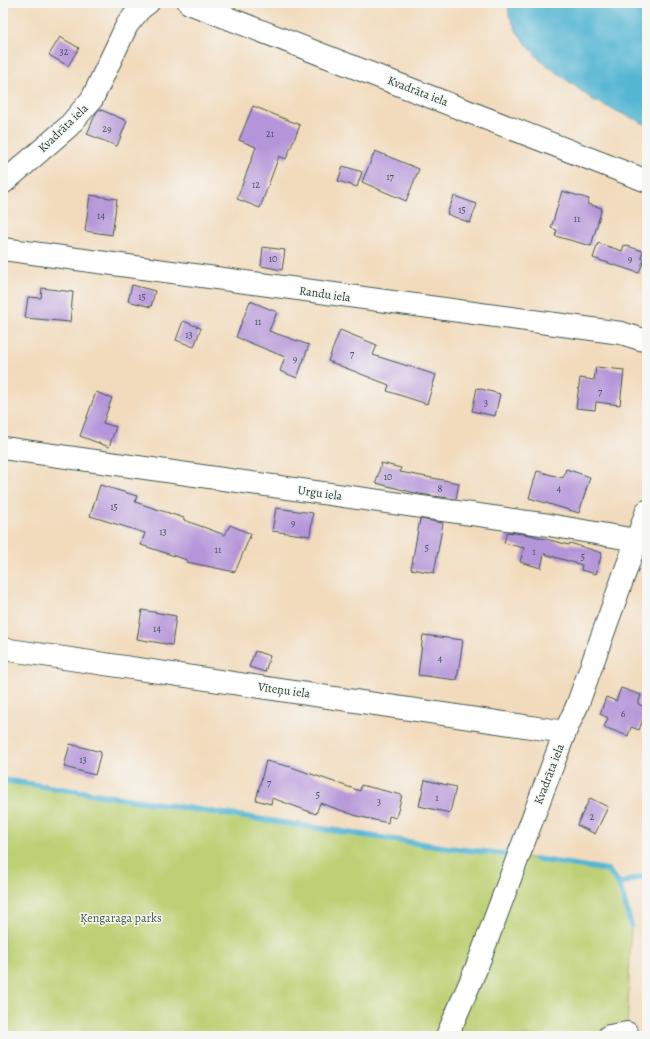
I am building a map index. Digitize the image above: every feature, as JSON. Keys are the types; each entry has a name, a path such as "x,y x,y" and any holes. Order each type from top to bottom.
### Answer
{"street":[{"name":"Kvadrāta iela","path":"3,183 68,127 92,99 127,25 140,9 148,3"},
{"name":"Kvadrāta iela","path":"189,3 647,181"},
{"name":"Randu iela","path":"3,249 621,333 647,341"},
{"name":"Urgu iela","path":"3,448 549,525 636,540"},
{"name":"Kvadrāta iela","path":"447,1036 476,969 565,732 577,706 647,511"},
{"name":"Vīteņu iela","path":"3,649 565,732"}],"green space":[{"name":"Ķengaraga parks","path":"3,780 448,848 504,854 608,870 619,884 631,925 627,1036 3,1036"}],"water":[{"path":"508,3 647,3 647,125 593,100 538,58 517,32 509,15"}],"building":[{"path":"60,37 79,48 68,66 49,55"},
{"path":"253,106 300,125 286,159 279,156 260,208 237,199 256,147 239,140"},
{"path":"99,109 127,121 117,146 87,134"},
{"path":"375,151 419,169 406,201 362,182"},
{"path":"343,166 362,172 357,187 338,181"},
{"path":"562,191 589,199 587,204 602,208 591,246 555,236 557,230 551,228"},
{"path":"90,195 117,199 112,235 85,231"},
{"path":"454,196 477,204 470,223 447,214"},
{"path":"598,243 622,251 624,245 643,251 641,258 644,259 639,273 593,258"},
{"path":"263,247 285,250 282,270 261,266"},
{"path":"132,285 155,291 151,307 128,301"},
{"path":"42,288 73,292 70,322 25,318 28,297 41,298"},
{"path":"250,301 277,312 269,331 309,345 297,378 280,371 285,357 236,337"},
{"path":"183,321 201,328 194,347 176,340"},
{"path":"340,330 377,345 373,355 436,375 427,404 387,391 389,385 328,361"},
{"path":"596,367 624,370 620,405 596,402 595,410 576,408 580,378 594,380"},
{"path":"477,388 500,394 495,416 472,411"},
{"path":"96,392 112,398 103,423 116,427 109,447 80,436"},
{"path":"381,463 401,468 400,472 459,483 456,499 419,494 376,483"},
{"path":"566,469 590,477 579,513 529,498 537,471 563,478"},
{"path":"100,485 137,496 135,502 184,518 184,520 225,535 230,525 251,534 235,572 187,562 187,560 141,545 145,533 90,516"},
{"path":"276,508 313,513 310,536 272,531"},
{"path":"420,519 443,523 434,573 411,569"},
{"path":"507,532 530,535 569,545 570,543 602,553 596,574 581,570 582,565 544,554 541,568 520,562 524,548 504,543"},
{"path":"142,610 176,616 172,645 137,639"},
{"path":"423,635 463,640 457,680 418,675"},
{"path":"255,651 270,656 265,672 249,667"},
{"path":"621,688 641,695 638,704 647,708 639,730 631,727 628,736 604,727 608,718 600,714 606,697 616,701"},
{"path":"70,744 101,752 95,775 64,767"},
{"path":"266,761 291,767 360,791 361,785 402,795 396,818 389,816 388,823 357,816 320,803 316,814 272,798 271,804 256,800"},
{"path":"425,780 456,787 450,813 419,806"},
{"path":"590,798 608,807 595,834 577,825"}],"waterway":[{"path":"3,780 448,848 504,854"},
{"path":"536,859 608,870 619,884"},
{"path":"631,925 619,884 647,875"}]}
